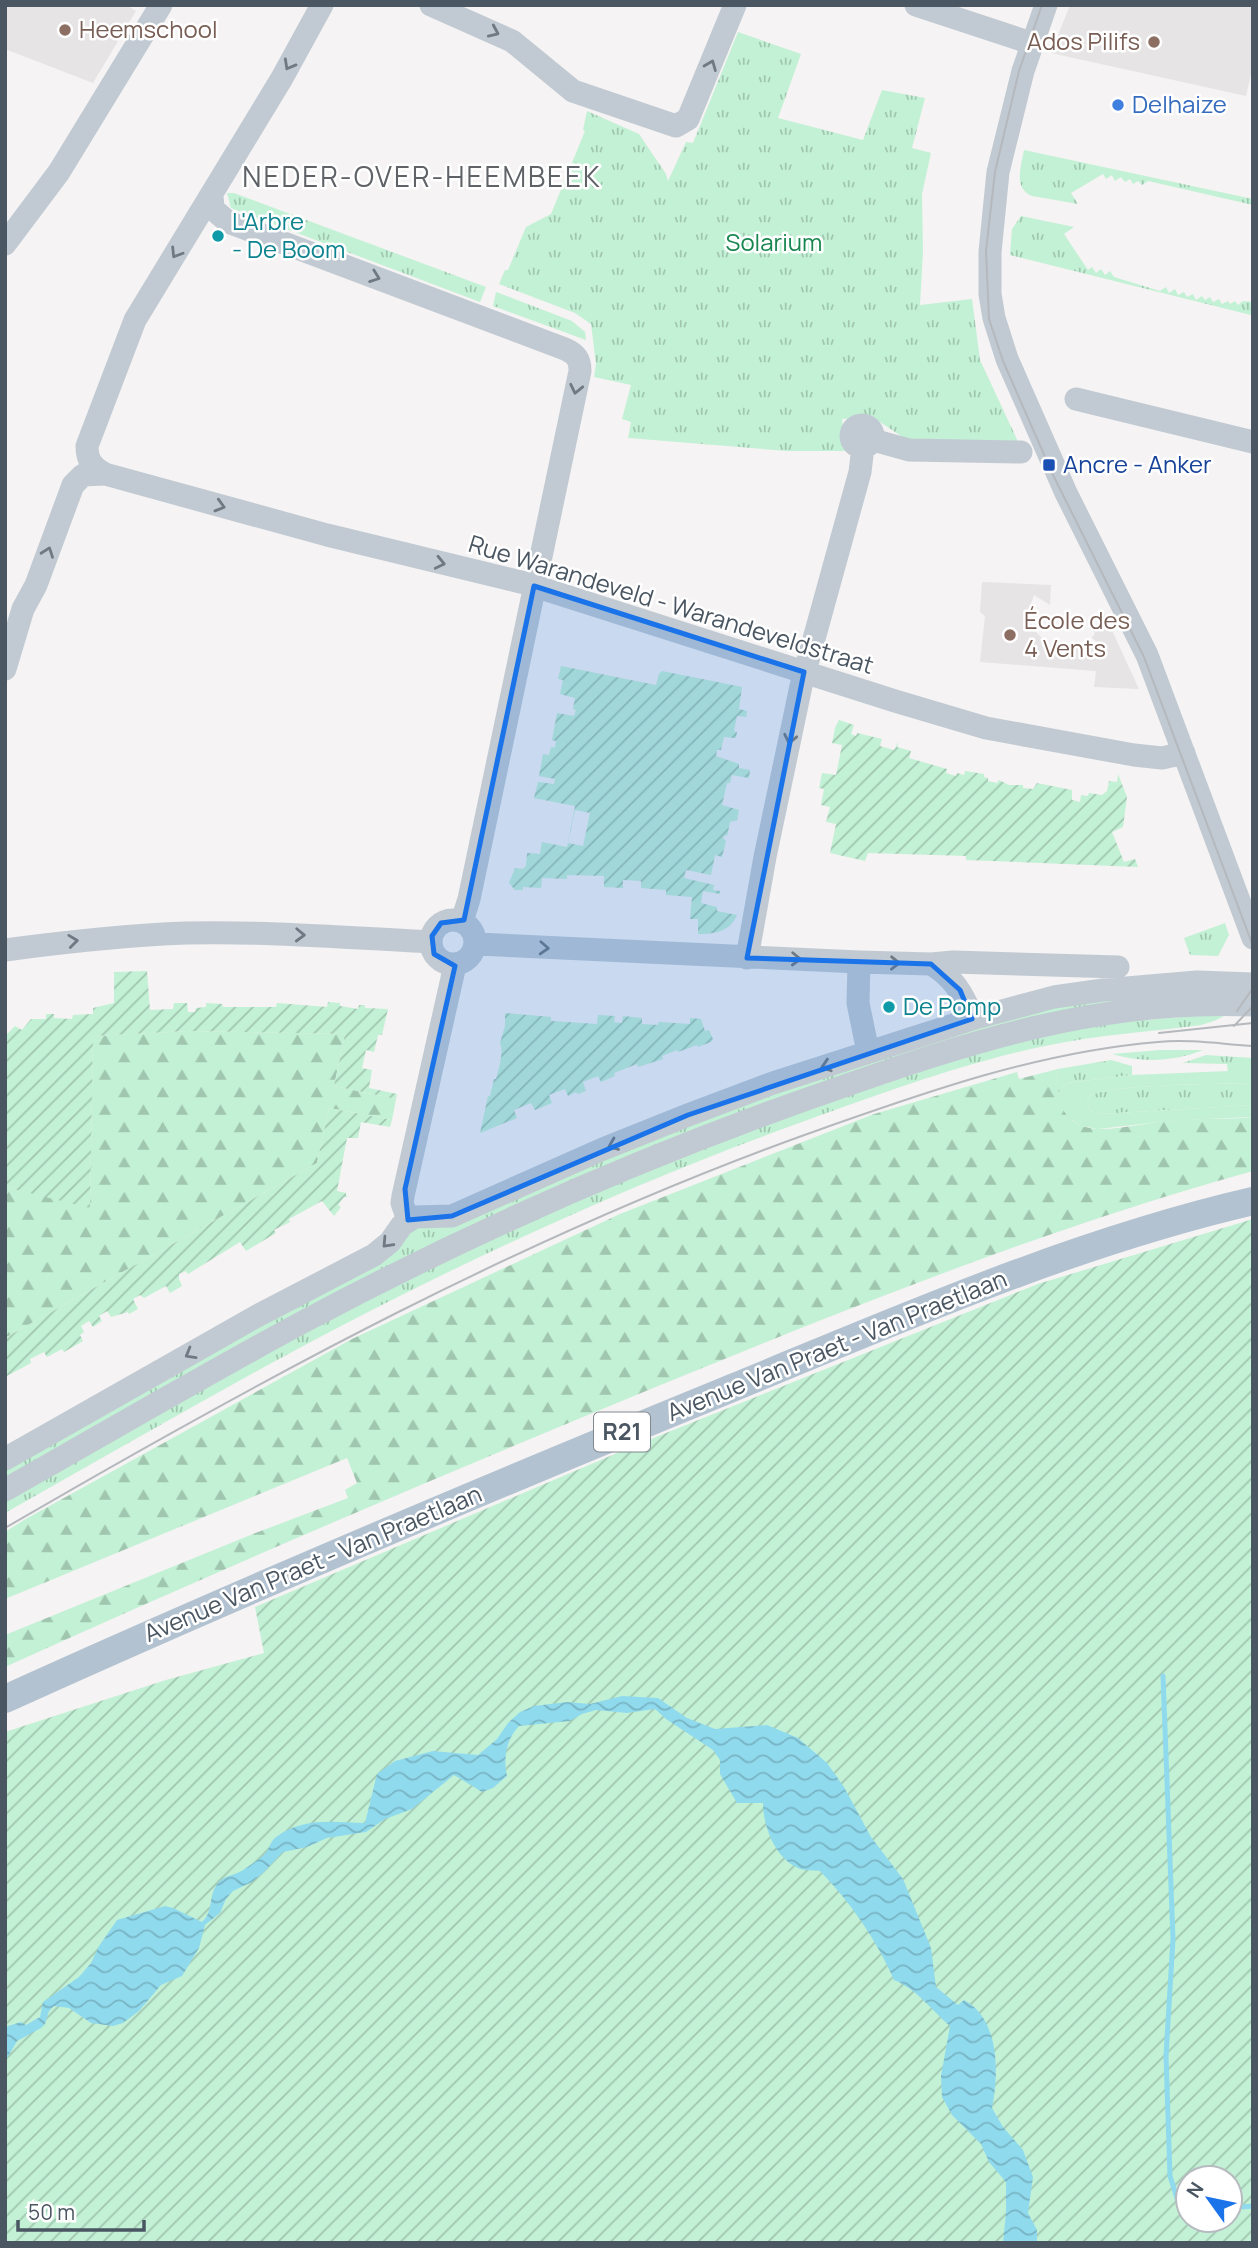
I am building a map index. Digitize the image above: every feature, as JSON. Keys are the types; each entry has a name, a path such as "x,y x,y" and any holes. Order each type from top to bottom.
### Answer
{"main road":[{"name":"Avenue Van Praet - Van Praetlaan","path":"5,1699 288,1573 811,1355 1037,1267 1124,1237 1253,1201"}],"street":[{"path":"5,244 59,172 161,5"},
{"path":"105,474 89,461 87,446 128,335 139,312 282,78 322,5"},
{"path":"431,5 512,41 573,91 671,125 685,123 735,5"},
{"path":"916,5 1031,43"},
{"path":"1046,5 1031,43 1005,139 994,197 990,252 990,294 994,318 1007,359 1066,493 1138,634 1253,938"},
{"path":"212,195 214,209 228,222 565,349 576,356 580,365 462,921"},
{"path":"1076,399 1253,442"},
{"path":"747,958 804,672 868,443 909,450 1021,452"},
{"path":"5,669 23,609 36,585 73,485 83,475 105,474"},
{"name":"Rue Warandeveld - Warandeveldstraat","path":"105,474 327,536 534,586 940,715 1007,733 1147,757 1161,758 1184,753"},
{"path":"462,921 474,933 474,950 467,960 455,965 443,962 434,954 431,942 434,931 441,923 462,921"},
{"path":"5,950 87,939 187,933 306,935 431,942"},
{"path":"476,944 747,958 1118,967"},
{"path":"859,962 858,1003 869,1052"},
{"path":"931,964 946,974 960,990 972,1018"},
{"path":"408,1220 402,1203 403,1196 455,965"},
{"path":"5,1459 257,1316 374,1255 382,1250 408,1220 422,1215 452,1216 603,1149 688,1115 773,1083 972,1018 1054,998 1103,990 1197,982 1253,984"},
{"path":"5,1490 233,1361 387,1279 579,1189 715,1133 900,1066 1042,1024 1160,1006 1253,1005"}],"highlighted area":[{"path":"534,586 804,672 747,958 931,964 960,990 972,1019 688,1115 452,1216 408,1220 405,1189 455,966 434,954 432,936 441,923 464,920"}],"shaded area":[{"name":"Heemschool","path":"5,5 126,5 136,11 93,83 5,49"},
{"name":"Ados Pilifs","path":"1070,5 1253,5 1253,65 1246,96 1051,53"},
{"name":"École des 4 Vents","path":"982,582 1051,585 1050,605 1034,595 1029,609 1035,631 1052,648 1057,641 1079,645 1097,642 1092,638 1095,633 1093,631 1104,613 1139,689 1094,687 1096,671 980,662 985,616 980,612"}],"green space":[{"name":"Solarium","path":"738,32 801,54 778,118 863,140 882,90 925,98 912,148 931,153 922,194 920,305 972,299 980,360 1020,446 913,444 874,418 842,419 846,451 787,451 628,438 631,422 622,419 631,385 594,377 596,364 591,324 575,313 499,284 505,270 508,270 526,227 551,214 585,131 587,111 639,134 668,181 686,142 693,143"},
{"path":"1024,150 1253,199 1253,205 1148,181 1142,185 1138,181 1133,184 1130,179 1125,182 1121,177 1115,181 1112,175 1106,179 1103,174 1071,193 1078,204 1032,196 1022,188 1020,182"},
{"path":"227,193 234,193 486,287 480,302 231,208"},
{"path":"1021,216 1074,227 1064,234 1088,270 1092,267 1096,273 1101,269 1105,275 1110,271 1114,277 1160,291 1166,287 1169,293 1175,289 1178,295 1184,292 1187,297 1193,294 1196,300 1202,296 1205,300 1210,297 1213,302 1219,299 1222,304 1228,301 1230,304 1235,301 1238,305 1243,301 1253,302 1251,315 1010,255 1012,229"},
{"path":"496,292 572,321 585,332 586,340 493,306"},
{"path":"561,666 656,685 662,671 742,687 739,709 747,711 746,717 737,716 734,731 737,732 736,738 724,737 721,750 717,750 716,756 739,764 739,768 750,770 749,778 732,775 730,783 727,783 722,805 739,810 737,820 730,822 727,836 723,838 726,841 722,857 715,855 711,875 686,870 684,878 714,885 713,890 720,891 720,894 703,891 701,903 717,907 717,911 737,915 726,928 698,934 698,919 690,919 692,897 666,895 666,890 641,888 641,881 623,880 623,888 604,887 604,876 567,875 567,879 542,878 541,888 523,887 523,890 515,890 509,883 515,868 523,869 526,866 527,853 540,854 542,842 567,847 575,806 534,798 538,782 554,784 555,779 539,776 543,754 549,755 551,747 555,748 556,741 552,740 557,713 574,716 576,710 573,709 575,698 560,694 563,680 558,679","holes":["575,810 590,813 583,846 568,843"]},
{"path":"839,720 854,725 851,734 882,739 880,746 894,750 899,741 897,747 911,751 909,758 947,769 946,773 956,776 957,773 964,775 965,771 984,774 988,781 997,783 999,780 1009,785 1023,785 1023,788 1033,789 1037,783 1072,790 1072,800 1080,802 1081,795 1102,795 1107,791 1109,781 1117,782 1118,774 1127,797 1123,827 1112,832 1124,862 1135,859 1138,867 868,853 865,861 830,853 836,824 826,822 830,807 821,805 824,789 819,788 822,773 836,775 842,745 832,743"},
{"path":"1225,923 1229,935 1218,956 1190,955 1184,938"},
{"path":"147,971 150,1010 173,1009 174,1003 187,1003 188,1012 195,1012 196,1008 206,1007 206,1003 222,1004 223,1007 276,1007 277,1003 327,1007 328,1002 358,1009 359,1005 365,1005 365,1008 388,1009 382,1035 378,1035 374,1052 366,1050 362,1068 372,1070 369,1088 397,1094 396,1099 334,1086 345,1034 188,1031 93,1036 90,1208 5,1187 7,1034 15,1026 22,1030 31,1019 46,1019 46,1014 54,1014 54,1018 72,1019 73,1015 93,1014 93,1008 114,1003 114,972"},
{"path":"1225,991 1138,1003 629,1162 5,1484 5,1471 251,1331 408,1231 860,1062 1070,1003"},
{"path":"505,1013 551,1017 551,1021 597,1024 598,1015 615,1016 614,1022 622,1023 623,1016 642,1018 642,1024 658,1025 659,1022 690,1024 690,1018 701,1019 705,1031 709,1030 713,1039 698,1047 697,1045 678,1052 677,1050 662,1056 663,1059 638,1067 637,1064 614,1073 615,1076 601,1082 598,1076 583,1082 586,1091 578,1094 576,1092 568,1096 565,1089 549,1095 552,1103 535,1110 531,1103 514,1110 517,1118 480,1133 488,1096 500,1065 500,1043 505,1026"},
{"path":"1230,1013 1201,1025 1064,1042 985,1061 861,1101 668,1174 471,1261 342,1325 5,1513 5,1497 321,1319 666,1158 1049,1028"},
{"path":"188,1031 345,1034 334,1086 396,1099 392,1120 329,1108 317,1163 5,1338 5,1187 90,1207 93,1036"},
{"path":"1203,1050 1158,1060 1112,1054"},
{"path":"1206,1055 1253,1058 1253,1070 1228,1072 1227,1064 1183,1063"},
{"path":"1111,1060 1132,1066 1132,1075 1067,1083 1057,1094 1058,1069"},
{"path":"1058,1069 1059,1095 1065,1113 1076,1123 1090,1128 1107,1129 1177,1120 1253,1117 1253,1171 1028,1242 808,1325 415,1487 5,1667 5,1635 348,1498 345,1490 357,1483 347,1458 5,1599 5,1532 24,1520 352,1339 620,1214 874,1114 1017,1072 1019,1079"},
{"path":"1253,1070 1253,1083 1118,1089 1090,1096 1087,1103 1091,1111 1099,1114 1253,1105 1253,1117 1167,1121 1098,1129 1081,1126 1070,1119 1061,1107 1057,1094 1067,1083 1132,1075"},
{"path":"1253,1083 1253,1105 1099,1114 1091,1111 1087,1103 1090,1096 1118,1089"},
{"path":"329,1108 392,1120 390,1127 361,1122 358,1138 347,1138 337,1191 346,1193 348,1197 344,1197 338,1205 341,1207 334,1216 322,1201 289,1219 290,1222 274,1230 276,1233 246,1251 240,1242 188,1274 186,1271 179,1274 182,1286 170,1293 166,1286 144,1298 140,1295 133,1299 138,1309 129,1314 128,1312 111,1317 107,1311 99,1316 102,1321 93,1327 89,1321 81,1326 84,1332 80,1335 83,1341 64,1352 62,1349 47,1357 44,1352 30,1359 31,1363 5,1377 5,1338 317,1163"},
{"path":"1253,1219 1253,2243 5,2243 5,1732 166,1680 264,1653 255,1607 636,1445 1038,1284"}],"water":[{"path":"622,1696 658,1698 687,1718 715,1729 767,1725 798,1738 827,1763 844,1787 871,1837 903,1879 931,1948 936,1987 958,2005 964,2000 985,2020 991,2034 996,2064 992,2108 1003,2127 1023,2150 1033,2177 1028,2213 1037,2230 1037,2243 1003,2243 1006,2182 989,2162 981,2144 952,2115 942,2097 941,2076 950,2026 917,1994 894,1980 862,1922 820,1871 800,1869 783,1857 768,1831 763,1803 737,1803 720,1774 720,1760 713,1750 655,1709 627,1713 596,1710 570,1721 519,1726 511,1737 507,1750 507,1776 493,1788 482,1792 454,1775 412,1809 385,1819 366,1832 327,1838 307,1847 283,1852 252,1882 233,1891 220,1913 205,1925 199,1948 182,1976 161,1985 139,2011 123,2023 113,2026 91,2023 69,2008 54,2006 49,2011 45,2024 17,2041 5,2062 5,2027 21,2022 26,2025 40,2017 43,2002 79,1977 91,1963 117,1920 165,1906 202,1922 206,1918 218,1883 260,1858 274,1839 286,1831 319,1822 365,1823 377,1774 395,1761 433,1751 478,1755 497,1739 520,1712 534,1706 567,1702 590,1704"}],"waterway":[{"path":"1163,1676 1173,1939 1166,2056 1170,2176 1174,2189"},
{"path":"1244,2207 1253,2206"}],"tram line":[{"path":"1042,5 1019,71 995,172 986,251 989,319 1003,361 1053,475 1144,657 1253,946"},
{"path":"1237,1011 1253,988"},
{"path":"1234,1026 1253,1006"},
{"path":"1159,1033 1253,1023"},
{"path":"5,1528 200,1417 399,1312 602,1216 705,1173 938,1089 1068,1055 1170,1041 1253,1046"}],"place":[{"name":"Heemschool","path":"65,30"},
{"name":"Ados Pilifs","path":"1154,42"},
{"name":"Delhaize","path":"1118,105"},
{"name":"L'Arbre - De Boom","path":"218,236"},
{"name":"Ancre - Anker","path":"1049,465"},
{"name":"École des 4 Vents","path":"1010,635"},
{"name":"De Pomp","path":"889,1007"}],"district":[{"name":"NEDER-OVER-HEEMBEEK","path":"422,177"}]}
